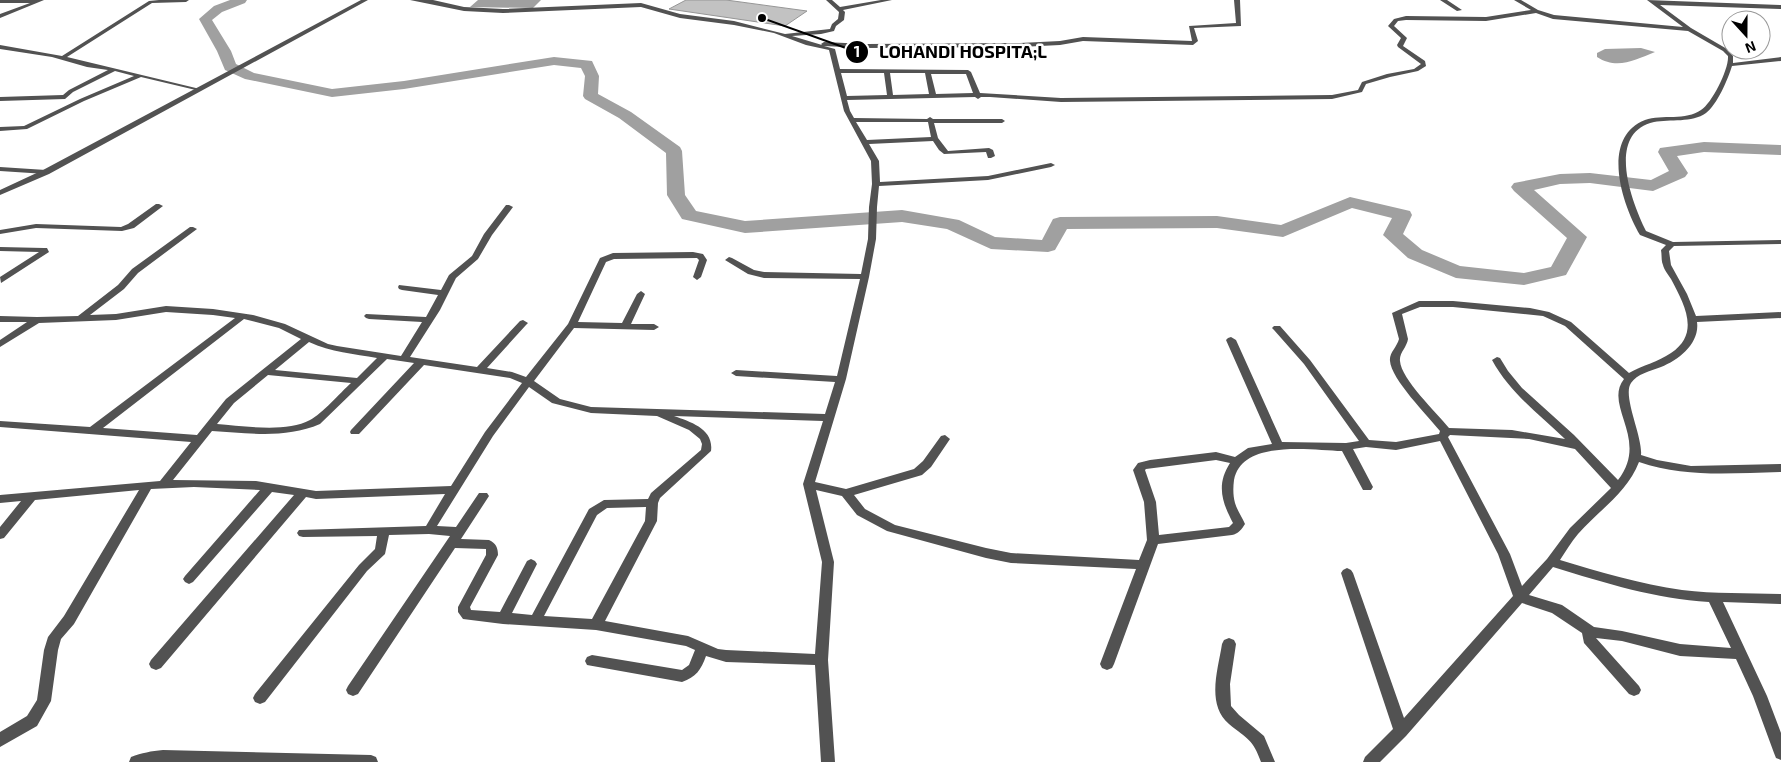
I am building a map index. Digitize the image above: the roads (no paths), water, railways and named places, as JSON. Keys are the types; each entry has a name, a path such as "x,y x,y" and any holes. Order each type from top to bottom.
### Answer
{"street":[{"path":"64,57 151,2 186,0"},
{"path":"0,193 46,172 365,0"},
{"path":"413,0 481,11 533,11 641,5 680,16 734,23 832,50 844,98 852,120 874,161 876,184 872,239 865,277 840,379 809,484 828,562 821,660 828,762"},
{"path":"783,36 807,32 824,33 832,30 841,20 842,12 829,0"},
{"path":"840,9 889,0"},
{"path":"808,44 866,46 1020,45 1060,43 1083,39 1193,43 1194,38 1191,28 1193,26 1239,26 1237,0"},
{"path":"1443,0 1458,10"},
{"path":"1517,0 1536,11 1553,17 1689,29"},
{"path":"0,1 39,1"},
{"path":"0,16 39,1"},
{"path":"1652,1 1781,7"},
{"path":"1652,1 1689,29 1725,50 1730,55 1730,65 1723,81 1704,112 1651,121 1635,128 1624,146 1622,156 1623,170 1628,195 1634,216 1643,233 1672,244 1781,242"},
{"path":"533,11 545,4"},
{"path":"844,98 1014,96 1061,100 1332,97 1360,91 1364,83 1389,75 1416,70 1424,65 1423,62 1401,47 1400,45 1404,38 1391,26 1396,20 1406,18 1491,18 1536,11"},
{"path":"1,47 64,57 87,65 114,69 198,90"},
{"path":"1730,65 1781,59"},
{"path":"0,98 58,98 114,69"},
{"path":"837,71 968,72 978,97"},
{"path":"887,72 890,97"},
{"path":"928,72 933,97"},
{"path":"0,129 25,128 139,76"},
{"path":"69,93 96,94"},
{"path":"852,120 930,119 1002,121"},
{"path":"930,119 935,139 946,153 989,150 991,156"},
{"path":"864,142 935,139"},
{"path":"876,184 988,178 1051,165"},
{"path":"0,169 46,172"},
{"path":"0,232 41,226 122,229 131,226 159,206"},
{"path":"404,358 429,320 452,278 475,257 488,234 509,207"},
{"path":"79,319 121,286 135,271 193,229"},
{"path":"1370,762 1401,731 1551,562 1573,533 1627,476 1636,457 1637,446 1624,394 1626,382 1636,373 1664,362 1679,351 1692,336 1694,328 1687,303 1667,264 1665,250 1672,244"},
{"path":"0,248 38,249 45,252 2,280"},
{"path":"429,530 476,452 572,325 601,263 607,257 700,256 703,260 697,276"},
{"path":"729,260 751,272 764,275 865,277"},
{"path":"402,287 444,293"},
{"path":"625,327 641,294"},
{"path":"1520,597 1504,554 1444,434 1403,378 1395,362 1395,355 1403,343 1404,337 1397,313 1419,304 1452,304 1530,311 1558,318 1568,324 1630,379"},
{"path":"0,319 37,320 116,317 166,309 243,316 282,326 337,349 422,360 512,375 528,382 556,402 574,407 657,413 829,418"},
{"path":"1693,319 1724,320 1743,316 1781,315"},
{"path":"92,431 243,316"},
{"path":"369,316 429,320"},
{"path":"0,344 37,320"},
{"path":"480,370 523,323"},
{"path":"572,325 654,327"},
{"path":"1277,328 1312,368 1366,443"},
{"path":"163,485 230,401 308,338"},
{"path":"1231,340 1278,446"},
{"path":"208,427 287,430 307,427 316,422 385,356"},
{"path":"355,432 422,360"},
{"path":"1497,360 1519,393 1578,446 1617,487"},
{"path":"265,372 359,381"},
{"path":"736,373 840,379"},
{"path":"596,625 651,521 652,503 655,496 706,451 708,446 706,438 700,432 657,413"},
{"path":"0,424 199,439"},
{"path":"1153,540 1232,531 1239,524 1229,504 1227,488 1230,472 1237,461 1252,451 1278,446 1346,447 1366,443 1396,446 1444,434 1532,436 1555,439 1578,446"},
{"path":"809,484 846,493 918,472 927,464 945,439"},
{"path":"1346,447 1367,487"},
{"path":"1107,664 1153,540 1150,502 1140,470 1142,466 1216,456 1237,461"},
{"path":"1636,457 1656,464 1691,470 1781,468"},
{"path":"0,499 148,485 194,483 269,487 302,494 328,495 454,490"},
{"path":"0,740 32,721 44,701 51,650 55,637 69,620 148,485"},
{"path":"189,579 269,487"},
{"path":"846,493 861,512 891,528 986,553 1011,558 1053,562 1144,565"},
{"path":"156,664 302,494"},
{"path":"0,535 32,496"},
{"path":"353,690 483,496"},
{"path":"535,621 593,512 598,507 609,504 652,503"},
{"path":"260,698 363,568 382,551 384,530"},
{"path":"303,533 429,530 488,545 492,549 492,555 464,607 464,612 468,615 596,625 688,640 716,654 726,656 821,660"},
{"path":"1551,562 1628,585 1672,594 1714,598 1781,599"},
{"path":"503,618 531,564"},
{"path":"1347,574 1401,731"},
{"path":"1520,597 1557,610 1589,631 1622,636 1680,650 1741,654"},
{"path":"1714,598 1760,696 1781,753"},
{"path":"1589,631 1589,639 1634,690"},
{"path":"1229,644 1222,695 1224,705 1228,714 1258,738 1268,762"},
{"path":"592,661 682,676 689,674 694,669 703,647"},
{"path":"136,762 148,758 163,757 371,762"}],"waterway":[{"path":"241,0 218,9 205,19 224,51 230,67 250,76 332,93 404,85 554,61 587,64 592,76 590,96 625,115 674,151 676,195 689,215 745,227 902,216 952,224 991,243 1048,246 1060,223 1217,222 1283,231 1350,202 1403,215 1393,235 1415,254 1456,272 1524,279 1559,271 1577,237 1520,187 1560,179 1590,178 1653,186 1679,173 1666,152 1704,147 1781,150"}],"place":[{"name":"LOHANDI HOSPITA;L","path":"762,18"}]}
